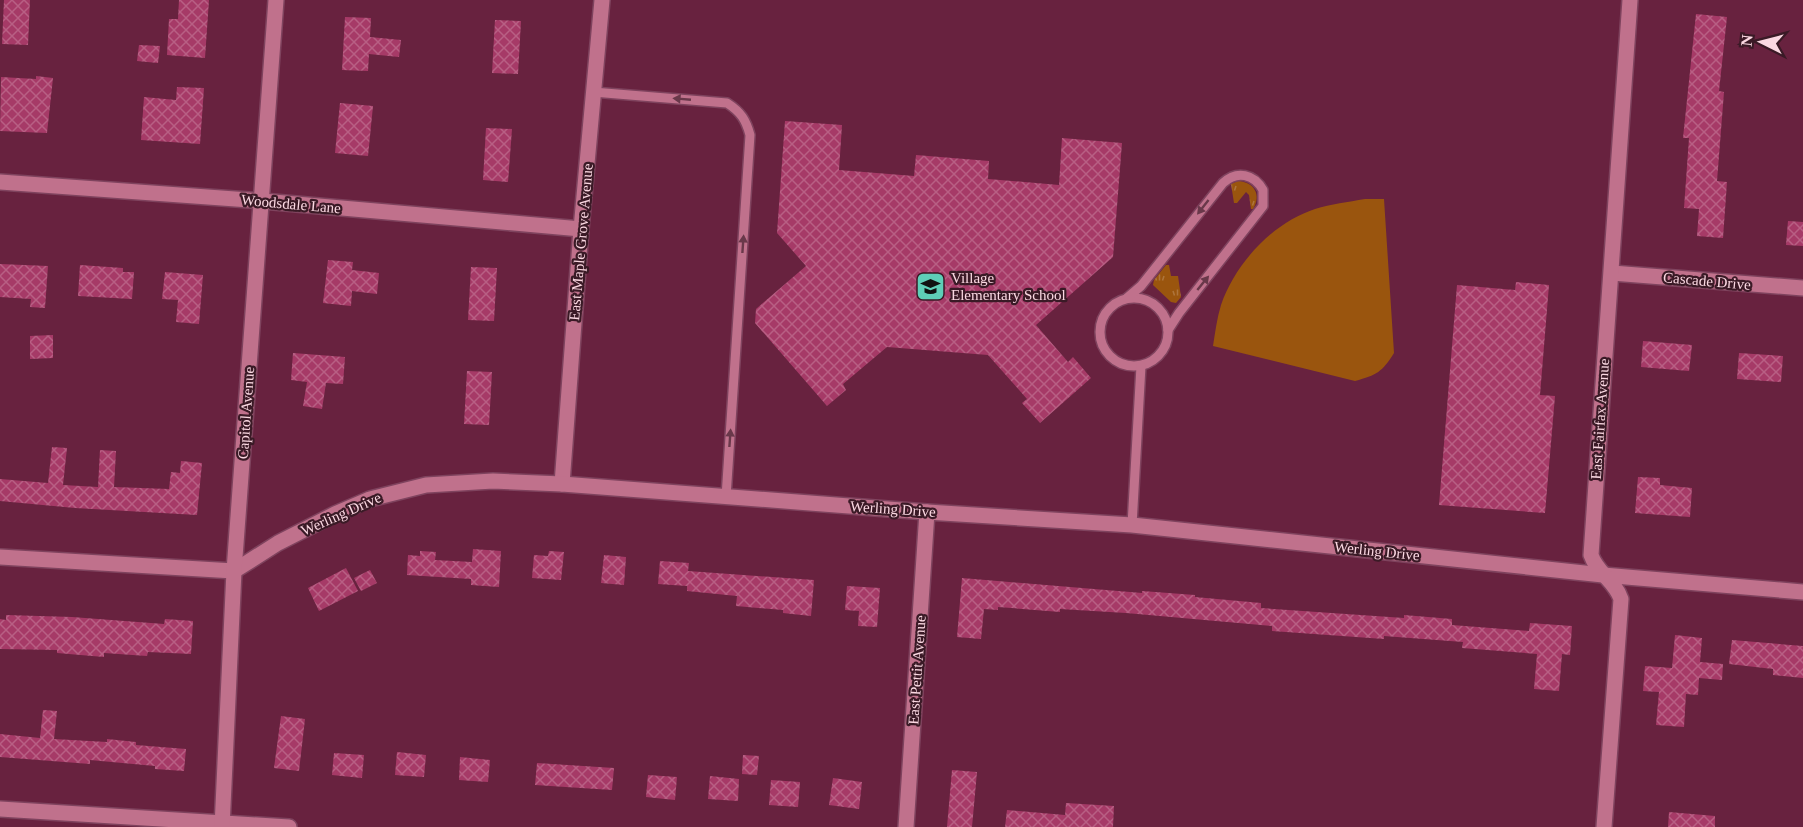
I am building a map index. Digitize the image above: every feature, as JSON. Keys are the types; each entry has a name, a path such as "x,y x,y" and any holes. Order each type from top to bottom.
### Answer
{"street":[{"name":"Capitol Avenue","path":"222,824 234,571 276,0"},
{"name":"East Maple Grove Avenue","path":"562,484 581,229 602,0"},
{"name":"East Fairfax Avenue","path":"1604,827 1621,599 1613,583 1593,563 1591,555 1630,0"},
{"name":"Woodsdale Lane","path":"0,182 262,201 581,229"},
{"name":"Cascade Drive","path":"1612,273 1803,288"},
{"name":"Werling Drive","path":"234,571 278,543 370,499 426,485 456,482 562,484 1132,525 1603,575 1803,592"},
{"name":"East Pettit Avenue","path":"906,827 927,512"},
{"path":"0,557 234,571"},
{"path":"0,809 289,827"}],"lane":[{"path":"593,92 727,103 738,110 746,121 750,135 726,497"},
{"path":"1128,298 1140,298 1151,302 1166,318 1167,342 1161,353 1152,361 1141,366 1129,366 1109,356 1100,334 1101,321 1116,303 1128,298 1142,286 1223,183 1236,175 1253,177 1263,190 1263,206 1168,330"},
{"path":"1132,525 1141,366"}],"green space":[{"path":"1238,181 1248,184 1255,190 1257,199 1253,209 1251,209 1249,195 1246,192 1237,203 1234,203 1231,184"},
{"path":"1365,199 1384,199 1394,353 1382,369 1374,375 1355,381 1213,346 1216,325 1227,290 1257,247 1284,224 1299,215 1321,207"},
{"path":"1166,265 1169,265 1171,276 1178,276 1181,297 1176,303 1171,302 1153,285 1154,280"}],"building":[{"path":"4,0 30,0 28,45 2,44"},
{"path":"179,0 209,0 205,58 167,55 169,19 178,19"},
{"path":"1696,14 1727,17 1719,91 1724,92 1717,181 1727,182 1723,238 1697,236 1699,209 1684,208 1689,138 1683,138"},
{"path":"345,17 371,18 370,37 401,40 399,57 369,54 368,71 342,70"},
{"path":"495,20 521,21 518,74 492,73"},
{"path":"139,45 160,46 158,63 137,61"},
{"path":"36,76 53,78 47,133 0,131 1,77 36,79"},
{"path":"177,87 204,88 200,144 141,140 144,97 176,100"},
{"path":"340,103 373,106 368,156 335,153"},
{"name":"Village Elementary School","path":"785,121 842,125 839,170 914,176 916,155 989,161 988,179 1059,185 1062,138 1122,143 1113,257 1036,325 1068,362 1073,357 1091,378 1040,423 1022,403 1027,399 988,355 887,347 843,384 846,390 827,406 755,323 756,309 806,266 777,233"},
{"path":"486,128 512,129 508,182 483,180"},
{"path":"1788,221 1803,222 1803,246 1786,245"},
{"path":"328,260 353,262 352,270 379,273 377,294 352,291 351,306 323,303"},
{"path":"0,264 48,266 45,308 30,307 31,299 0,297"},
{"path":"80,265 123,268 123,272 134,272 132,299 78,296"},
{"path":"471,267 497,268 494,321 468,320"},
{"path":"165,272 203,275 199,324 176,322 178,300 162,299"},
{"path":"1516,282 1549,285 1540,395 1555,396 1545,513 1439,505 1457,285 1515,290"},
{"path":"53,335 53,358 30,359 30,336"},
{"path":"1643,341 1692,345 1689,371 1641,367"},
{"path":"293,353 345,357 343,384 326,383 322,409 303,406 307,382 291,380"},
{"path":"1739,353 1783,356 1781,382 1737,379"},
{"path":"467,371 492,372 489,425 464,424"},
{"path":"52,447 67,448 63,485 98,487 100,450 116,451 114,487 169,489 171,472 180,473 181,461 202,463 197,515 0,501 0,479 48,483"},
{"path":"1638,477 1660,478 1660,485 1692,488 1690,517 1635,513"},
{"path":"473,549 501,551 499,587 471,585 471,579 407,575 408,555 420,556 420,551 436,552 435,560 472,562"},
{"path":"549,551 564,552 561,580 532,578 534,555 548,556"},
{"path":"604,555 626,557 624,585 601,583"},
{"path":"660,561 689,563 688,571 814,580 811,616 783,613 783,610 736,606 737,596 687,591 687,586 658,584"},
{"path":"346,568 358,591 319,611 308,588"},
{"path":"370,570 377,583 361,591 354,578"},
{"path":"962,578 1142,593 1142,591 1195,595 1195,597 1261,603 1261,608 1452,619 1452,625 1529,631 1530,623 1572,626 1570,655 1562,654 1559,691 1534,689 1537,654 1462,648 1463,642 1272,631 1272,626 1126,613 1060,609 1060,612 998,607 998,610 984,609 981,639 957,637"},
{"path":"847,586 880,588 877,627 858,626 859,611 845,610"},
{"path":"6,615 164,624 165,619 193,621 191,654 148,652 147,656 104,653 104,657 57,653 57,650 0,649 0,619 6,620"},
{"path":"1675,635 1702,638 1700,662 1723,664 1722,680 1699,678 1698,695 1686,694 1684,727 1656,725 1659,692 1643,691 1645,666 1672,668"},
{"path":"1732,640 1803,646 1803,678 1773,675 1773,669 1729,664"},
{"path":"43,710 57,711 54,739 107,742 107,739 136,742 136,745 186,749 184,771 90,760 90,764 0,757 0,734 40,738"},
{"path":"281,716 305,719 299,771 274,768"},
{"path":"397,752 426,755 424,777 395,775"},
{"path":"334,753 364,755 362,778 332,775"},
{"path":"743,755 759,756 757,775 742,774"},
{"path":"460,757 490,760 488,782 459,780"},
{"path":"537,763 614,768 612,790 535,785"},
{"path":"952,770 977,772 972,827 947,827"},
{"path":"648,775 677,777 675,800 646,797"},
{"path":"710,776 739,779 738,801 708,799"},
{"path":"833,778 862,782 859,809 829,805"},
{"path":"771,780 800,782 798,807 769,805"},
{"path":"1066,803 1114,806 1113,827 1005,827 1007,810 1065,815"},
{"path":"1669,812 1715,816 1715,827 1668,827"}],"place":[{"name":"Village Elementary School","path":"930,287"}]}
